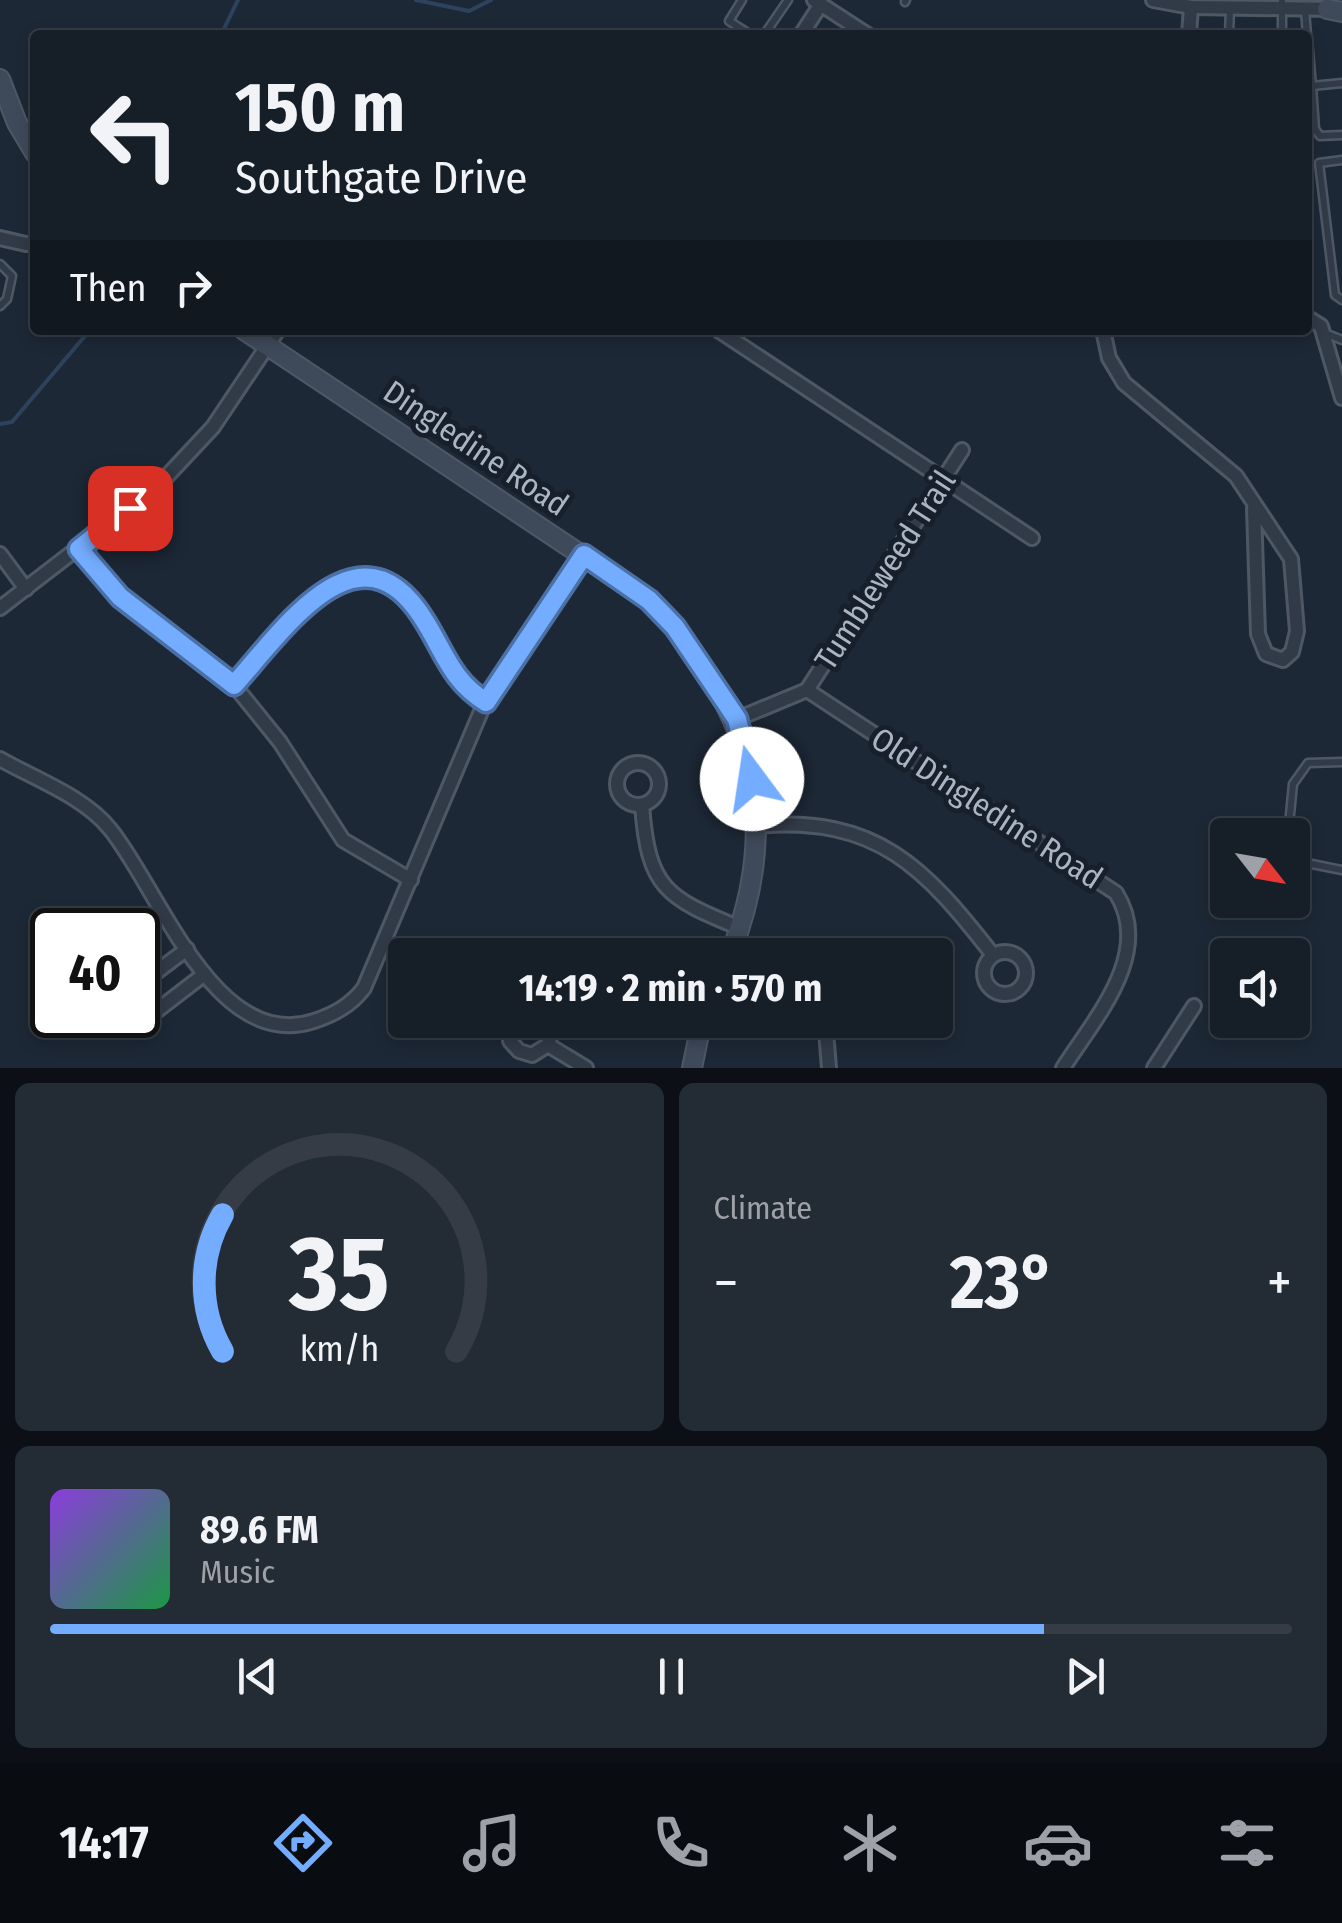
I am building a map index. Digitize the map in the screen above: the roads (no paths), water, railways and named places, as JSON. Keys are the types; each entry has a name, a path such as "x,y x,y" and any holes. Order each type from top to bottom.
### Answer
{"street":[{"path":"1154,0 1191,7 1282,4 1337,10"},
{"path":"804,30 818,2 860,30"},
{"path":"1189,30 1191,7"},
{"path":"0,79 30,145"},
{"path":"0,238 26,244"},
{"path":"1312,322 1324,332 1342,398"},
{"path":"726,335 1032,538"},
{"path":"1103,335 1109,358 1124,383 1236,476 1291,559 1297,631 1292,652 1284,660 1266,654 1258,634 1254,508"},
{"path":"0,608 156,488 206,436 273,338"},
{"name":"Dingledine Road","path":"273,338 649,600 675,627 737,719 752,779 757,826 752,880 736,938"},
{"name":"Tumbleweed Trail","path":"808,690 962,450"},
{"path":"79,549 120,597 234,685 271,729 343,840 411,880"},
{"path":"0,554 26,589"},
{"path":"0,759 100,818 202,976 232,1001 270,1022 302,1025 332,1016 364,988 486,702 584,555"},
{"path":"234,685 308,601 343,580 378,576 402,588 449,669 466,690 486,702"},
{"path":"737,719 808,690"},
{"name":"Old Dingledine Road","path":"808,690 1116,893 1132,932 1122,969 1063,1068"},
{"path":"642,805 645,852 653,872 693,909 740,928"},
{"path":"757,826 843,830 881,846 930,878 993,955"},
{"path":"160,969 186,949"},
{"path":"160,1008 202,976"},
{"path":"1154,1068 1194,1006"},
{"path":"511,1038 519,1052 532,1055 548,1045 550,1038"},
{"path":"692,1068 698,1038"},
{"path":"826,1038 828,1068"},
{"path":"548,1045 586,1068"}],"lane":[{"path":"742,0 729,21 743,30"},
{"path":"767,30 788,0"},
{"path":"1282,4 1282,30"},
{"path":"1228,30 1230,8"},
{"path":"1304,9 1306,30"},
{"path":"1342,84 1312,86 1315,129 1320,136 1342,135"},
{"path":"1342,160 1319,163 1335,296 1342,300"},
{"path":"0,264 12,276 8,299 0,306"},
{"path":"1324,332 1342,340"},
{"path":"1290,818 1293,784 1308,763 1342,762"},
{"path":"1310,864 1342,870"}],"waterway":[{"path":"223,30 238,0"},
{"path":"416,0 469,11 491,0"},
{"path":"0,424 12,422 86,335"}]}
